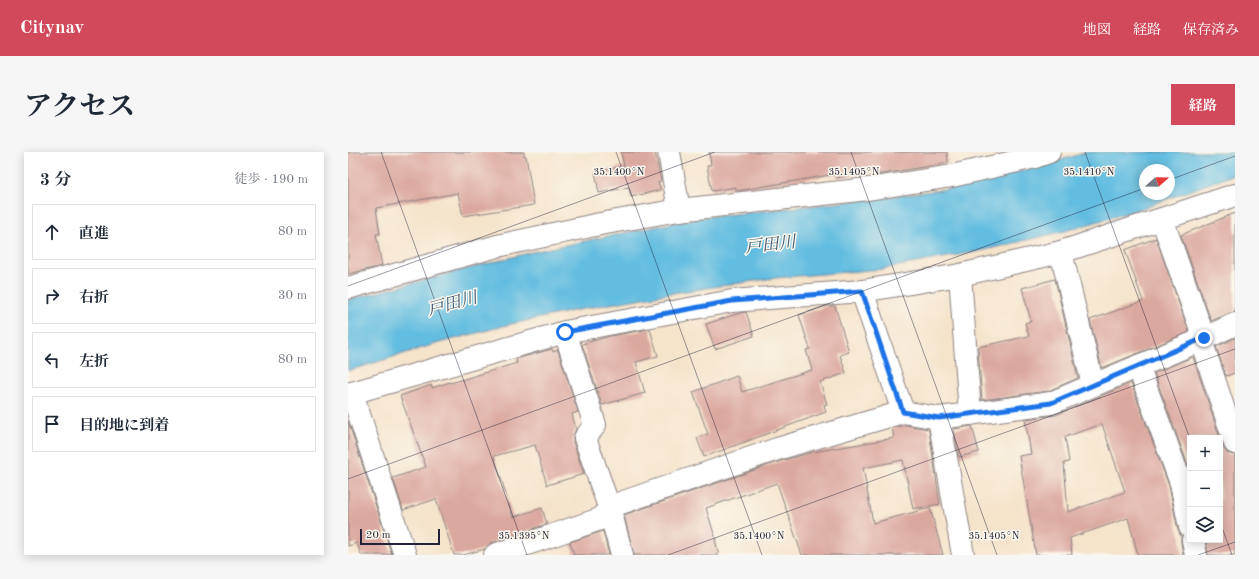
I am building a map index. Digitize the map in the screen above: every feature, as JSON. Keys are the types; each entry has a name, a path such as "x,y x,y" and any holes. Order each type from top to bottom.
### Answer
{"street":[{"path":"669,152 679,210"},
{"path":"348,288 497,246 600,224 679,210 868,189 952,176 1035,157 1049,152"},
{"path":"405,555 350,394 565,332 732,301 862,291 960,275 1061,252 1235,195"},
{"path":"1162,219 1235,443"},
{"path":"1061,252 1093,385"},
{"path":"960,275 970,414"},
{"path":"862,291 903,412"},
{"path":"495,555 603,518 610,507 777,449 903,412 939,418 1051,403 1235,324"},
{"path":"565,332 595,425 585,438 610,507 622,555"},
{"path":"1138,366 1181,483 1187,512"},
{"path":"939,418 963,555"},
{"path":"1194,543 1196,555"}],"water":[{"name":"戸田川","path":"1088,152 1235,152 1235,174 1175,196 1175,164 1139,164 1139,200 1164,200 1137,210 1065,231 980,251 883,269 774,278 666,294 587,308 511,324 435,344 348,371 348,300 532,252 698,218 872,199 955,188"}],"building":[{"path":"348,152 524,152 524,156 526,156 534,205 463,216 458,193 376,208 380,234 376,234 382,266 348,274"},
{"path":"621,152 655,152 661,181 658,182 661,190 631,197 629,187 599,193 595,172 624,166"},
{"path":"709,152 947,152 948,163 875,175 875,171 837,178 836,174 736,191 736,187 712,191 707,166 711,165"},
{"path":"1235,213 1235,312 1211,321 1181,235"},
{"path":"1156,238 1189,332 1102,368 1090,320 1143,301 1125,250"},
{"path":"1055,279 1078,378 1048,391 982,400 978,347 1029,336 1025,323 1031,321 1022,288"},
{"path":"827,306 835,306 849,352 840,355 846,373 820,382 827,404 824,405 826,412 704,457 697,438 708,434 693,392 737,376 742,392 812,370 806,350 810,349 799,315"},
{"path":"746,312 754,336 715,349 706,324"},
{"path":"650,329 658,356 636,362 645,393 602,405 582,344 610,336"},
{"path":"1235,338 1235,373 1226,376 1216,347"},
{"path":"552,349 553,352 558,350 578,412 572,414 576,429 573,436 573,442 584,474 547,485 535,445 494,456 513,517 542,508 547,524 491,543 485,549 463,555 454,555 436,499 403,510 393,478 426,467 400,396 431,385 432,388 517,363 516,359"},
{"path":"1193,357 1219,435 1187,435 1187,463 1154,373"},
{"path":"1131,383 1169,486 1178,530 1181,536 1183,555 1138,555 1128,518 1070,538 1072,555 1036,555 1019,456 1031,454 1025,419 1056,415","holes":["1102,424 1125,492 1068,512 1064,463 1069,462 1065,437"]},
{"path":"348,421 392,555 361,555 357,543 348,546"},
{"path":"906,425 927,429 929,431 940,504 913,509 903,460 863,468 873,523 930,508 943,555 802,555 777,483 706,508 719,555 634,555 624,515 781,461 813,452 894,438 892,428"},
{"path":"972,426 979,452 959,457 954,429"},
{"path":"1223,447 1227,453 1234,455 1235,459 1235,555 1208,555 1206,543 1223,543"},
{"path":"603,531 609,555 574,555 570,542"}],"route":[{"path":"565,332 732,301 862,291 903,412 939,418 1051,403 1204,338"}]}
